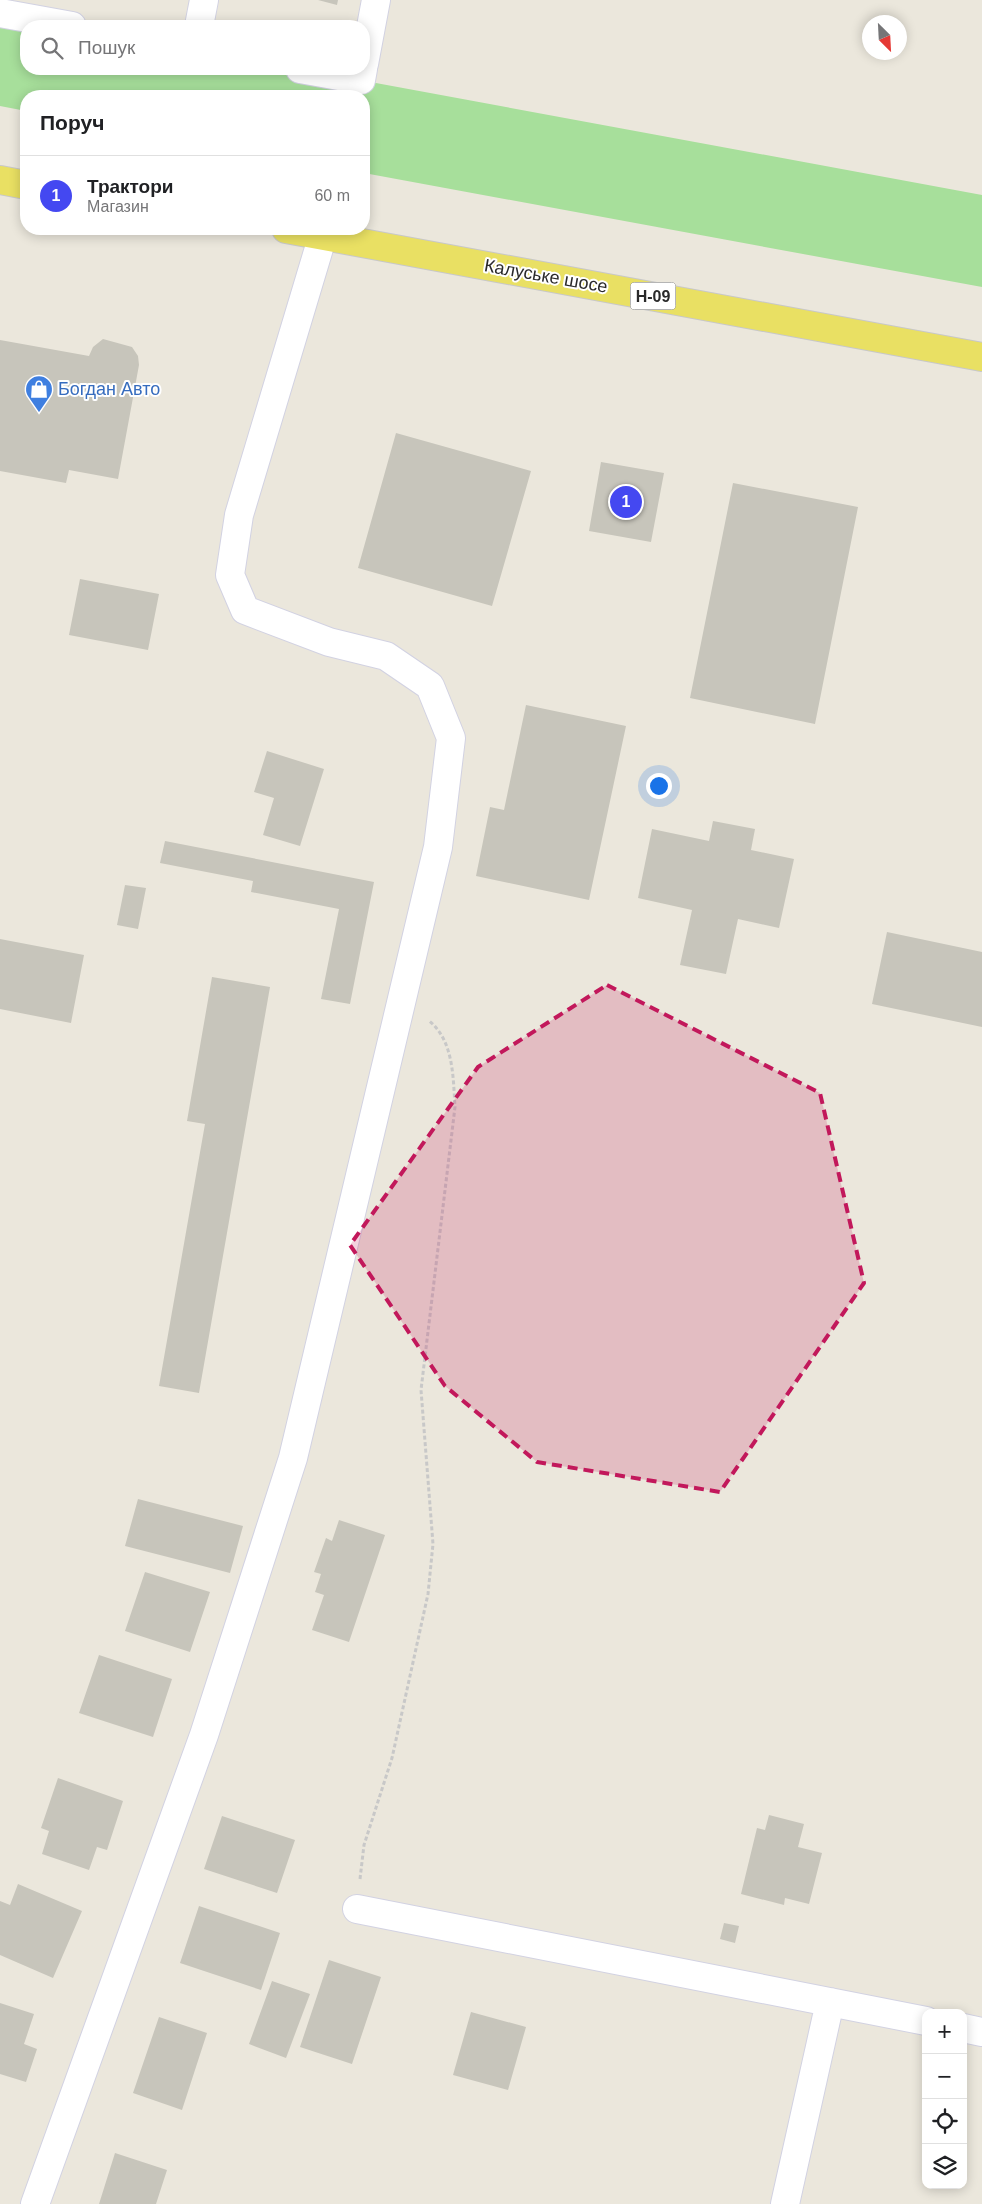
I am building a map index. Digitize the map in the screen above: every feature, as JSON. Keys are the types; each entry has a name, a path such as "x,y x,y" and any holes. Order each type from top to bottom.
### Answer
{"main road":[{"path":"0,180 20,184"},
{"name":"Калуське шосе","path":"324,235 982,357"}],"street":[{"path":"200,20 204,0"},
{"path":"370,32 376,0"},
{"path":"0,13 39,20"},
{"path":"333,75 361,80 362,75"},
{"path":"35,2204 204,1735 293,1458 438,847 451,738 430,686 386,656 329,642 245,610 230,575 240,515 324,235"},
{"path":"357,1909 922,2020"},
{"path":"785,2204 830,2002"},
{"path":"967,2029 982,2032"}],"path":[{"path":"357,1909 364,1845 392,1758 428,1594 433,1544 421,1390 455,1107 452,1062 439,1028 402,1000"}],"highlighted area":[{"path":"607,985 820,1093 864,1283 720,1492 537,1462 445,1386 350,1245 478,1067"}],"green space":[{"path":"0,13 20,23 20,75 332,75 982,195 982,287 370,174 370,90 20,90 20,110 0,106"}],"building":[{"path":"318,0 338,0 337,5"},
{"name":"Богдан Авто","path":"103,339 132,347 138,356 139,365 118,479 69,470 66,483 0,471 0,340 89,356 93,347"},
{"path":"396,433 531,471 492,606 358,568"},
{"path":"601,462 664,473 651,542 589,531"},
{"path":"733,483 858,507 815,724 690,698"},
{"path":"80,579 159,594 148,650 69,635"},
{"path":"526,705 626,726 589,900 476,876 490,807 504,810"},
{"path":"267,751 324,769 300,846 263,835 274,798 254,792"},
{"path":"713,821 755,829 751,850 794,859 779,928 738,919 726,974 680,965 692,910 638,898 652,829 709,841"},
{"path":"165,841 374,882 350,1004 321,999 339,909 251,892 253,881 160,863"},
{"path":"125,885 146,888 138,929 117,925"},
{"path":"887,932 982,952 982,1027 872,1004"},
{"path":"0,939 84,955 71,1023 0,1009"},
{"path":"212,977 270,987 199,1393 159,1386 205,1124 187,1121"},
{"path":"138,1499 243,1526 230,1573 125,1546"},
{"path":"339,1520 385,1535 349,1642 312,1630 324,1595 315,1592 321,1574 314,1572 326,1538 332,1541"},
{"path":"145,1572 210,1592 190,1652 125,1631"},
{"path":"99,1655 172,1679 153,1737 79,1713"},
{"path":"58,1778 123,1801 107,1850 97,1847 89,1870 42,1854 49,1831 41,1828"},
{"path":"769,1815 804,1824 798,1847 822,1853 809,1904 785,1898 784,1905 741,1894 757,1828 765,1830"},
{"path":"222,1816 295,1840 277,1893 204,1869"},
{"path":"18,1884 82,1911 53,1978 0,1955 0,1901 10,1905"},
{"path":"199,1906 280,1933 261,1990 180,1963"},
{"path":"724,1923 739,1926 735,1943 720,1939"},
{"path":"329,1960 381,1977 352,2064 300,2047"},
{"path":"272,1981 310,1994 286,2058 249,2044"},
{"path":"0,2003 34,2014 24,2044 37,2049 26,2082 0,2074"},
{"path":"471,2012 526,2027 508,2090 453,2075"},
{"path":"159,2017 207,2033 182,2110 133,2093"},
{"path":"115,2153 167,2170 156,2204 99,2204"}],"place":[{"name":"Богдан Авто","path":"39,413"},
{"name":"Трактори","path":"626,502"}]}
